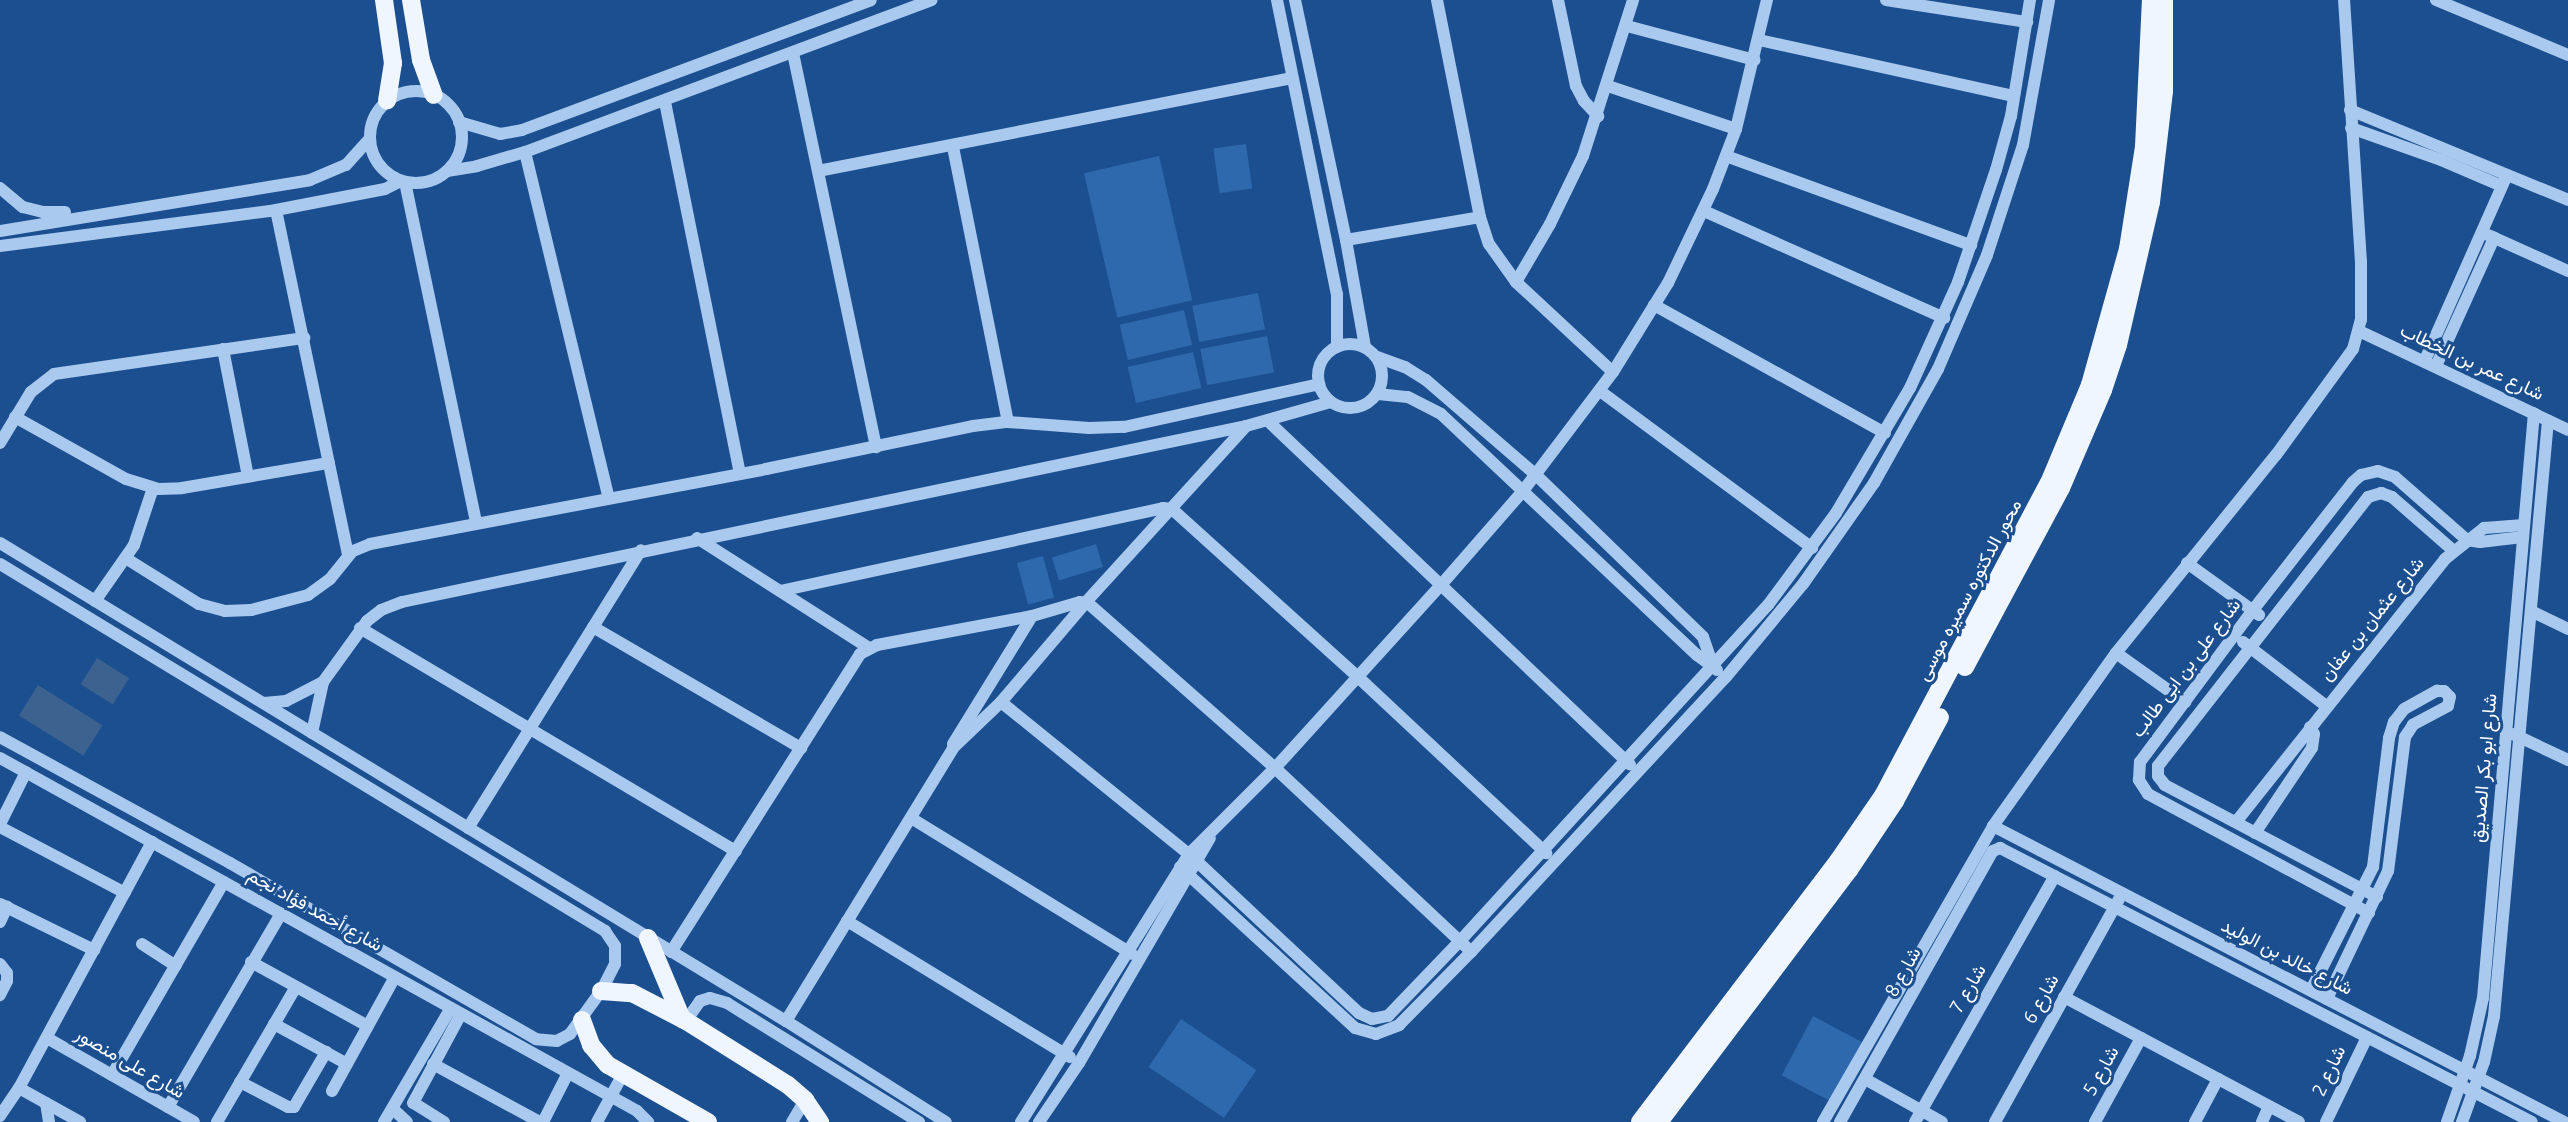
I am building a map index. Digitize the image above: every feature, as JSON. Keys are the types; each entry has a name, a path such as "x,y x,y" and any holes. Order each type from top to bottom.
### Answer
{"main road":[{"path":"384,0 393,63 387,101"},
{"path":"411,0 421,60 434,95"},
{"name":"محور الدكتوره سميره موسى","path":"1640,1122 1838,861 1884,794 2049,482 2090,385 2128,249 2144,147 2151,0"},
{"name":"محور الدكتوره سميره موسى","path":"1659,1122 1849,870 1895,801 2037,535 2084,438 2118,345 2144,241 2164,91 2164,0"},
{"path":"648,938 684,1020"},
{"path":"601,991 632,993 684,1020 788,1085 805,1100 820,1122"},
{"path":"582,1020 596,1052 623,1074 708,1122"}],"street":[{"path":"459,122 500,134 522,130 871,0"},
{"path":"0,246 275,210 385,189 403,182 427,182 447,171 477,166 525,152 665,102 932,0"},
{"path":"1277,0 1337,294 1337,347"},
{"path":"1295,0 1346,240 1365,347"},
{"path":"1437,0 1480,217 1494,254 1516,282 1613,372"},
{"path":"1558,0 1576,86 1584,102 1598,116"},
{"path":"1516,282 1574,177 1598,116 1633,0"},
{"path":"1021,1122 1211,834 1441,586 1523,491 1613,372 1654,305 1704,211 1736,129 1755,60 1767,0"},
{"path":"1886,0 2027,22"},
{"path":"1001,702 1193,858 1367,1018 1382,1018 1392,1013 1768,605 1812,548 1885,433 1944,318 1971,245 1996,170 2014,96 2030,0"},
{"path":"1185,871 1350,1024 1368,1033 1388,1032 1399,1025 1471,952 1726,677 1779,614 1854,512 1920,405 1972,293 2014,175 2039,70 2049,0"},
{"path":"1823,1122 1993,826 2116,653 2276,455 2348,357 2359,331 2361,262 2343,0"},
{"path":"2436,0 2568,55"},
{"path":"1627,26 1755,60"},
{"path":"1759,40 2014,96"},
{"path":"793,53 876,447"},
{"path":"818,171 953,147 1292,78"},
{"path":"1608,86 1736,129"},
{"path":"0,231 44,217 83,215 321,177 355,159 370,138 377,111 387,101 410,92 434,95 453,111 459,122 460,148 447,171"},
{"path":"665,102 740,474"},
{"path":"2350,110 2505,180 2568,200"},
{"path":"2351,128 2444,154"},
{"path":"370,138 376,160 391,177 403,182"},
{"path":"953,147 1008,422"},
{"path":"525,152 609,498"},
{"path":"1726,156 1971,245"},
{"path":"1996,170 2014,175"},
{"path":"2431,363 2488,235 2505,180"},
{"path":"403,182 476,523"},
{"path":"0,188 13,201 44,217"},
{"path":"275,210 348,556"},
{"path":"1704,211 1944,318"},
{"path":"44,217 48,238"},
{"path":"1346,240 1480,217"},
{"path":"2488,235 2568,271"},
{"path":"1654,305 1885,433"},
{"name":"شارع عمر بن الخطاب","path":"2359,331 2568,429"},
{"path":"0,443 37,385 54,374 304,338"},
{"path":"1713,666 1703,637 1535,474 1426,380 1405,367 1377,357 1365,347 1348,344 1337,347 1321,363 1319,384 1331,402 1345,408 1360,407 1378,394 1408,397 1431,407 1697,655 1726,677"},
{"path":"223,349 248,477"},
{"path":"1377,357 1382,371 1378,394"},
{"path":"127,559 199,604 233,612 308,595 330,579 348,556 364,545 740,474 974,426 1008,422 1088,428 1124,426 1319,384"},
{"path":"1600,391 1812,548"},
{"path":"312,733 323,682 360,628 381,610 402,602 697,538 1247,426 1331,402"},
{"name":"شارع ابو بكر الصديق","path":"2447,1122 2466,1070 2483,998 2534,413"},
{"path":"15,417 125,479 153,488 182,488 329,463"},
{"name":"شارع ابو بكر الصديق","path":"2462,1122 2479,1077 2494,1016 2548,420"},
{"path":"1268,421 1637,772"},
{"path":"953,748 1001,702 1086,603 1247,426"},
{"name":"شارع على بن ابى طالب","path":"2369,914 2155,799 2142,788 2138,771 2140,762 2353,482 2369,472 2386,473 2406,484 2467,540"},
{"path":"95,601 127,559 143,524 153,488"},
{"name":"شارع على بن ابى طالب","path":"2377,897 2165,785 2157,771 2190,722 2268,621 2372,495 2392,497 2454,551"},
{"path":"779,591 1163,508 1172,509 1358,677 1554,861"},
{"name":"شارع عثمان بن عفان","path":"2236,822 2326,706 2454,551 2486,527 2524,531"},
{"path":"697,538 869,648"},
{"path":"0,543 786,1021 946,1122"},
{"path":"468,828 640,550"},
{"name":"شارع أحمد فؤاد نجم","path":"0,564 605,931 615,946 617,958 601,991 582,1020 564,1038 550,1042 536,1039 230,863 0,737"},
{"path":"2187,564 2268,621"},
{"path":"671,952 856,659 869,648 1086,603"},
{"path":"1086,603 1275,768 1471,952"},
{"path":"1768,605 1779,614"},
{"path":"2531,611 2568,629"},
{"path":"786,1021 1032,616"},
{"path":"593,627 801,748"},
{"path":"360,628 736,851"},
{"path":"2235,635 2326,706"},
{"path":"2116,653 2185,702"},
{"path":"199,684 207,679 209,670"},
{"path":"264,703 286,701 323,682"},
{"path":"2311,990 2363,889 2376,852 2391,730 2404,709 2440,690 2449,695 2448,706 2423,718 2410,729 2404,742 2391,856 2377,897 2327,999"},
{"path":"238,708 239,698 247,693"},
{"path":"2416,702 2423,718"},
{"name":"شارع عثمان بن عفان","path":"2255,833 2312,748 2314,739 2310,727"},
{"path":"2506,731 2568,761"},
{"name":"شارع أحمد فؤاد نجم","path":"0,758 637,1111 648,1122"},
{"path":"26,772 0,825 125,893"},
{"path":"911,818 1133,955"},
{"name":"شارع خالد بن الوليد","path":"1993,826 2564,1122"},
{"path":"2262,855 2270,840"},
{"path":"2,1114 47,1038 152,842"},
{"name":"شارع خالد بن الوليد","path":"2005,849 2532,1122"},
{"name":"شارع 8","path":"1840,1122 1993,851 2005,849"},
{"name":"شارع 7","path":"1918,1116 2056,876"},
{"path":"112,1075 224,882"},
{"name":"شارع 6","path":"1995,1122 2122,894"},
{"path":"0,922 4,906 94,950"},
{"path":"168,1107 281,914"},
{"path":"847,921 1079,1063"},
{"path":"142,944 176,966"},
{"path":"1038,1122 1079,1063 1133,955"},
{"path":"251,962 368,1026"},
{"path":"0,964 7,974 7,981 0,995"},
{"path":"332,1091 395,977"},
{"path":"217,1122 296,987"},
{"path":"2064,997 2300,1122"},
{"path":"684,1020 700,1001 710,998 727,1003 919,1122"},
{"path":"444,1122 413,1103 456,1011"},
{"path":"384,1122 456,1011"},
{"path":"274,1024 347,1064"},
{"name":"شارع 2","path":"2326,1122 2367,1037"},
{"name":"شارع على منصور","path":"47,1038 194,1122"},
{"name":"شارع 5","path":"2095,1122 2141,1038"},
{"path":"240,1082 289,1107 294,1107 326,1052"},
{"path":"433,1064 542,1122 568,1073"},
{"path":"597,1122 623,1074"},
{"path":"1865,1079 1918,1116 1942,1122"},
{"path":"2194,1122 2218,1079"},
{"path":"19,1088 80,1122"},
{"path":"792,1122 805,1100"},
{"path":"46,1103 49,1122"},
{"path":"2262,1122 2269,1106"},
{"path":"393,1109 407,1122"}],"shaded area":[{"path":"1246,144 1252,189 1220,193 1213,149"},
{"path":"1159,156 1192,300 1117,318 1084,173"},
{"path":"1258,293 1265,329 1199,342 1192,306"},
{"path":"1184,310 1192,345 1128,360 1120,325"},
{"path":"1267,336 1274,372 1207,385 1200,349"},
{"path":"1193,352 1201,388 1136,403 1128,367"},
{"path":"1096,544 1103,567 1059,580 1052,557"},
{"path":"1043,556 1054,598 1028,605 1017,563"},
{"path":"97,658 129,678 113,704 81,684"},
{"path":"38,685 102,725 83,756 19,716"},
{"path":"1813,1016 1864,1043 1833,1102 1782,1075"},
{"path":"1181,1019 1256,1070 1224,1118 1149,1067"}]}
